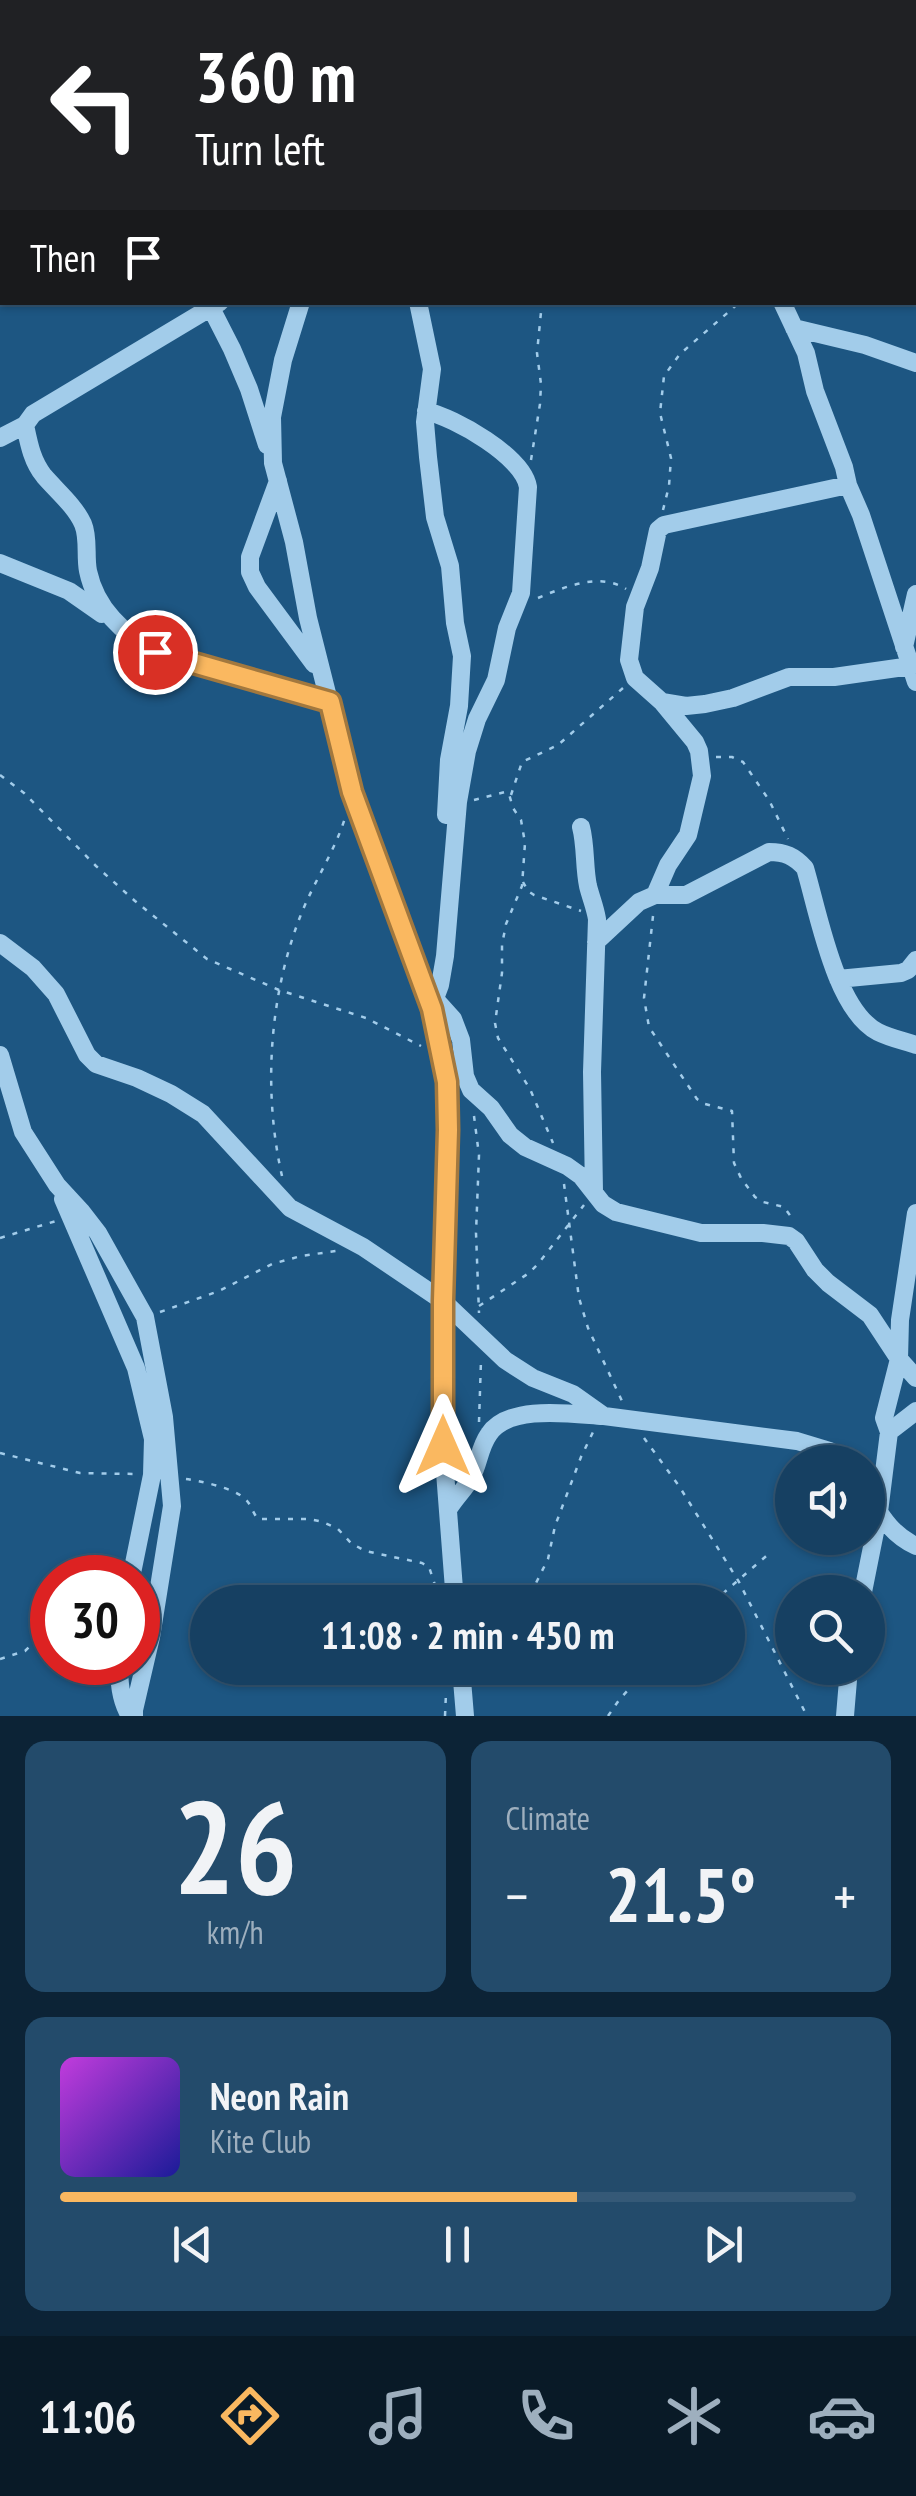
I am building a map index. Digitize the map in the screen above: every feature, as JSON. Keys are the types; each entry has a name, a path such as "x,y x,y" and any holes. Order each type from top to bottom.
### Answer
{"street":[{"path":"0,438 211,305"},
{"path":"213,305 249,388 276,472 352,792 433,1004 447,1082 443,1301 446,1585"},
{"path":"300,305 283,360 272,417 276,472 250,557 250,572 323,677"},
{"path":"419,305 432,369 425,422 435,517 450,566 462,656 441,847 451,867"},
{"path":"662,702 686,706 719,701 789,677 914,674 815,390 806,353 783,305"},
{"path":"794,328 865,345 916,364"},
{"path":"426,411 469,429 506,456 526,478 528,487 521,593 496,680 467,751 451,867 445,956 433,1004"},
{"path":"25,425 30,450 42,473 83,524 87,569 96,596 115,623"},
{"path":"697,746 662,702 642,686 629,660 636,601 650,568 658,530 669,524 848,486"},
{"path":"0,563 69,591 155,652 330,702"},
{"path":"904,647 916,594"},
{"path":"656,895 691,826 702,776 697,746 707,712 719,701"},
{"path":"581,827 588,887 597,919 592,1072 594,1192"},
{"path":"596,942 640,902 656,895 686,895 769,852 783,852 805,868 829,956 838,979 865,1022 876,1032 916,1045"},
{"path":"0,943 33,968 56,994 87,1055 96,1064 137,1078 203,1114 290,1208 363,1248 443,1301 505,1360 574,1394 604,1416"},
{"path":"838,979 901,973 916,960"},
{"path":"433,1004 453,1019 471,1090 491,1108 510,1136 580,1176 603,1204 616,1212 700,1233 789,1236 828,1283 870,1315 899,1360 916,1378"},
{"path":"0,1055 23,1132 72,1217 136,1368 153,1438 152,1474 136,1555"},
{"path":"56,1186 98,1233 145,1317 164,1417 172,1506 151,1637 134,1710 129,1715 120,1685"},
{"path":"885,1464 889,1432 884,1418 899,1360 900,1320 916,1213"},
{"path":"889,1432 916,1411"},
{"path":"446,1512 471,1479 478,1453 494,1427 504,1420 535,1413 631,1419 812,1445"},
{"path":"885,1524 916,1546"},
{"path":"462,1685 465,1716"},
{"path":"845,1716 848,1685"}],"path":[{"path":"526,478 540,404 537,353 542,305"},
{"path":"658,530 671,472 660,413 661,384 680,354 737,305"},
{"path":"512,614 561,588 591,582 619,584 636,601"},
{"path":"510,796 522,762 558,746 611,700 633,674"},
{"path":"697,746 714,757 743,762 780,819 796,858"},
{"path":"0,775 24,793 96,866 207,959 279,990 366,1018 442,1056"},
{"path":"290,1208 273,1127 272,1048 279,990 301,914 342,826 352,792"},
{"path":"458,802 506,792 524,831 522,881 504,934 495,1023 498,1038 530,1089 561,1163 579,1298 604,1364 631,1419 738,1582 807,1716"},
{"path":"522,881 534,896 597,919"},
{"path":"656,895 644,998 649,1027 697,1098 732,1112 734,1163 740,1178 755,1197 784,1207 794,1221"},
{"path":"471,1090 480,1155 476,1234 482,1338 478,1453"},
{"path":"478,1306 528,1273 594,1192"},
{"path":"0,1238 72,1217"},
{"path":"145,1317 219,1291 272,1264 363,1248"},
{"path":"535,1585 548,1559 555,1526 581,1457 604,1416"},
{"path":"0,1453 80,1473 152,1474"},
{"path":"171,1477 236,1492 246,1498 258,1519 323,1522 365,1550 422,1563 439,1585"},
{"path":"734,1585 772,1550"},
{"path":"0,1659 30,1646"},
{"path":"608,1716 632,1685"}],"route":[{"path":"155,652 330,702 352,792 432,1009 447,1082 443,1446"}]}
